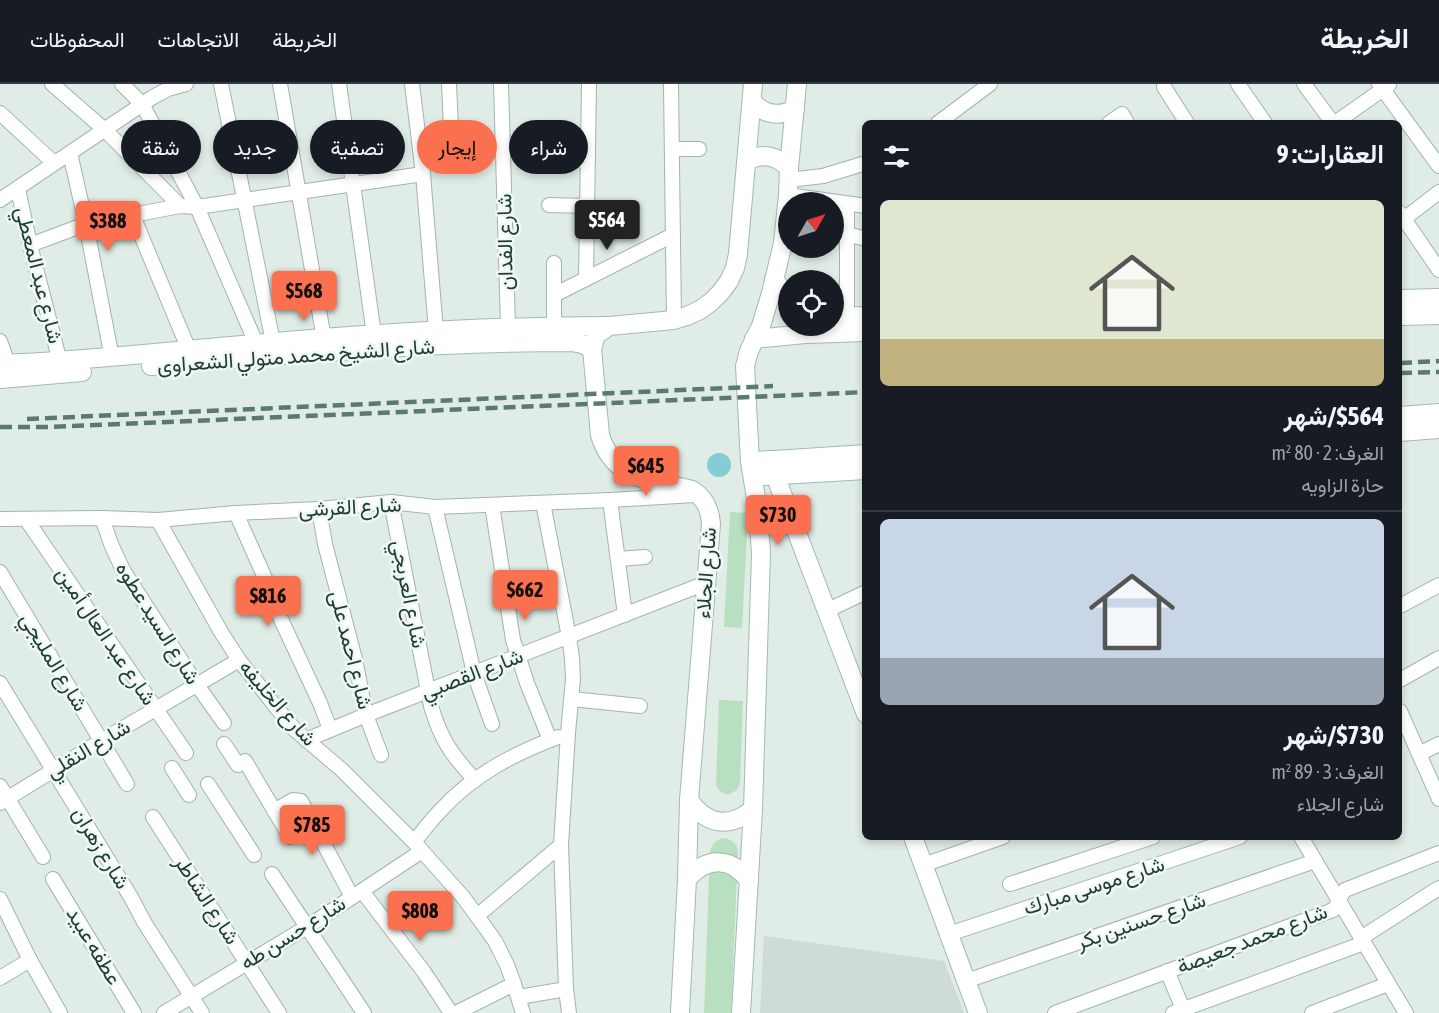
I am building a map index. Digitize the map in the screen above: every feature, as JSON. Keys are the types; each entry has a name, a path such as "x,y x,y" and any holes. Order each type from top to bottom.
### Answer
{"main road":[{"path":"741,1013 753,809 761,553 758,510 761,469 745,366 749,351 761,326 783,243 797,84"},
{"path":"752,93 762,110 768,113 782,114 795,109"},
{"path":"700,494 626,472 609,456 600,435 592,349 596,335 609,326 674,320 700,310 721,292 729,280 738,254 752,93"},
{"path":"746,162 765,156 778,159 789,181"},
{"path":"774,279 778,285"},
{"path":"1402,299 1439,298"},
{"path":"1402,316 1439,315"},
{"name":"شارع الشيخ محمد متولي الشعراوى","path":"3,369 264,343 374,335 554,326 609,326"},
{"path":"754,339 862,333"},
{"name":"شارع الشيخ محمد متولي الشعراوى","path":"3,369 508,343 572,342 592,349"},
{"path":"1402,416 1439,413"},
{"path":"1402,432 1439,429"},
{"path":"761,469 862,455"},
{"path":"761,469 862,470"},
{"path":"761,469 826,611 858,674 862,694"},
{"name":"شارع الجلاء","path":"680,1013 689,800 711,524 708,508 700,494"},
{"path":"689,800 695,809 714,821 735,820 745,816 753,809"},
{"path":"914,840 978,1013"},
{"path":"687,879 696,869 707,863 720,862 732,865 743,872 749,881"}],"street":[{"path":"52,84 105,130 180,206"},
{"path":"123,84 142,104 197,207 264,343"},
{"path":"0,200 142,104 180,84"},
{"path":"221,84 243,200 264,343"},
{"path":"280,84 324,339"},
{"path":"339,84 374,335"},
{"path":"412,84 417,125"},
{"path":"449,84 451,120"},
{"name":"شارع الفدان","path":"501,84 508,328"},
{"path":"588,162 590,84"},
{"path":"671,84 674,320"},
{"path":"942,120 990,84"},
{"path":"1238,84 1263,120"},
{"path":"1304,84 1332,120"},
{"path":"1338,120 1384,86 1439,166"},
{"path":"1164,87 1185,120"},
{"path":"0,113 54,163"},
{"path":"672,149 699,149"},
{"path":"70,153 87,224 112,358"},
{"path":"789,181 823,176 862,164"},
{"path":"30,245 110,218 133,216 180,206 197,207 423,174 436,331"},
{"path":"586,279 588,174"},
{"path":"789,181 847,204 862,206"},
{"name":"شارع عبد المعطي","path":"18,189 60,362"},
{"path":"1402,217 1439,192"},
{"path":"847,204 849,317"},
{"path":"549,205 588,206"},
{"path":"133,216 189,350"},
{"path":"1402,219 1439,270"},
{"path":"847,234 862,238"},
{"path":"554,295 674,236"},
{"path":"554,263 554,326"},
{"path":"0,341 3,369"},
{"name":"شارع القرشى","path":"0,519 158,520 391,502 435,507 610,501 700,494"},
{"path":"610,501 625,615"},
{"name":"شارع العربجي","path":"391,502 429,691 430,706 441,736 454,757 474,780"},
{"path":"543,503 573,669 561,845 566,989 569,1013"},
{"path":"492,505 510,624 518,657 550,740"},
{"path":"435,507 474,673 492,724"},
{"name":"شارع احمد على","path":"319,509 325,544 355,659 366,715 381,755"},
{"path":"236,513 330,729"},
{"name":"شارع السيد عطوه","path":"102,518 123,570 224,723"},
{"name":"شارع عبد العال أمين","path":"26,519 186,753"},
{"name":"شارع الخليفه","path":"158,520 221,632 239,660 282,714 295,730 348,777 418,846 477,916 495,941 507,965 523,1013"},
{"path":"618,559 645,557"},
{"name":"شارع المليجي","path":"0,572 127,784"},
{"name":"شارع القصبي","path":"306,740 706,583"},
{"path":"1402,605 1439,585"},
{"path":"826,611 862,593"},
{"path":"1402,679 1439,658"},
{"name":"شارع النقلي","path":"2,796 53,770 239,660"},
{"name":"شارع زهران","path":"0,683 144,922 202,1013"},
{"path":"572,699 640,706"},
{"path":"1402,716 1439,799"},
{"name":"شارع حسن طه","path":"164,1013 307,927 357,894 418,846 442,808 474,780 523,750 568,733"},
{"path":"224,744 241,763 290,837"},
{"path":"1419,754 1439,744"},
{"path":"172,768 189,795"},
{"path":"208,784 254,855"},
{"path":"2,796 43,857"},
{"path":"274,811 293,800 301,801 357,894 424,972 451,1013"},
{"name":"شارع الشاطر","path":"153,817 279,1013"},
{"path":"923,866 995,840"},
{"path":"1010,884 1144,840"},
{"name":"شارع موسى مبارك","path":"949,934 1231,840"},
{"path":"1303,840 1406,1013"},
{"path":"477,916 561,845"},
{"name":"شارع محمد جعيصة","path":"1055,1013 1333,910 1342,893 1349,888 1439,853"},
{"name":"شارع حسنين بكر","path":"966,981 1316,861"},
{"path":"272,874 364,1013"},
{"name":"عطفه عبيد","path":"53,879 134,1013"},
{"path":"1167,971 1178,1011 1362,941 1439,888"},
{"path":"0,899 30,960 60,1013"},
{"path":"0,978 30,960"},
{"path":"1312,1013 1388,984"},
{"path":"456,1013 517,990 566,989"}],"shaded area":[{"path":"764,936 944,961 964,1013 760,1013"}],"green space":[{"path":"730,512 748,513 742,628 724,627"},
{"path":"719,700 743,701 740,783 737,790 728,795 716,786"},
{"path":"721,838 733,842 738,852 731,1013 704,1013 710,851 714,843"}],"water":[{"path":"719,453 728,456 731,465 728,474 719,477 710,474 707,465 710,456"}],"railway":[{"path":"1402,363 1439,361"},
{"path":"1402,373 1439,372"},
{"path":"27,419 773,386"},
{"path":"0,427 50,427 862,392"}]}
